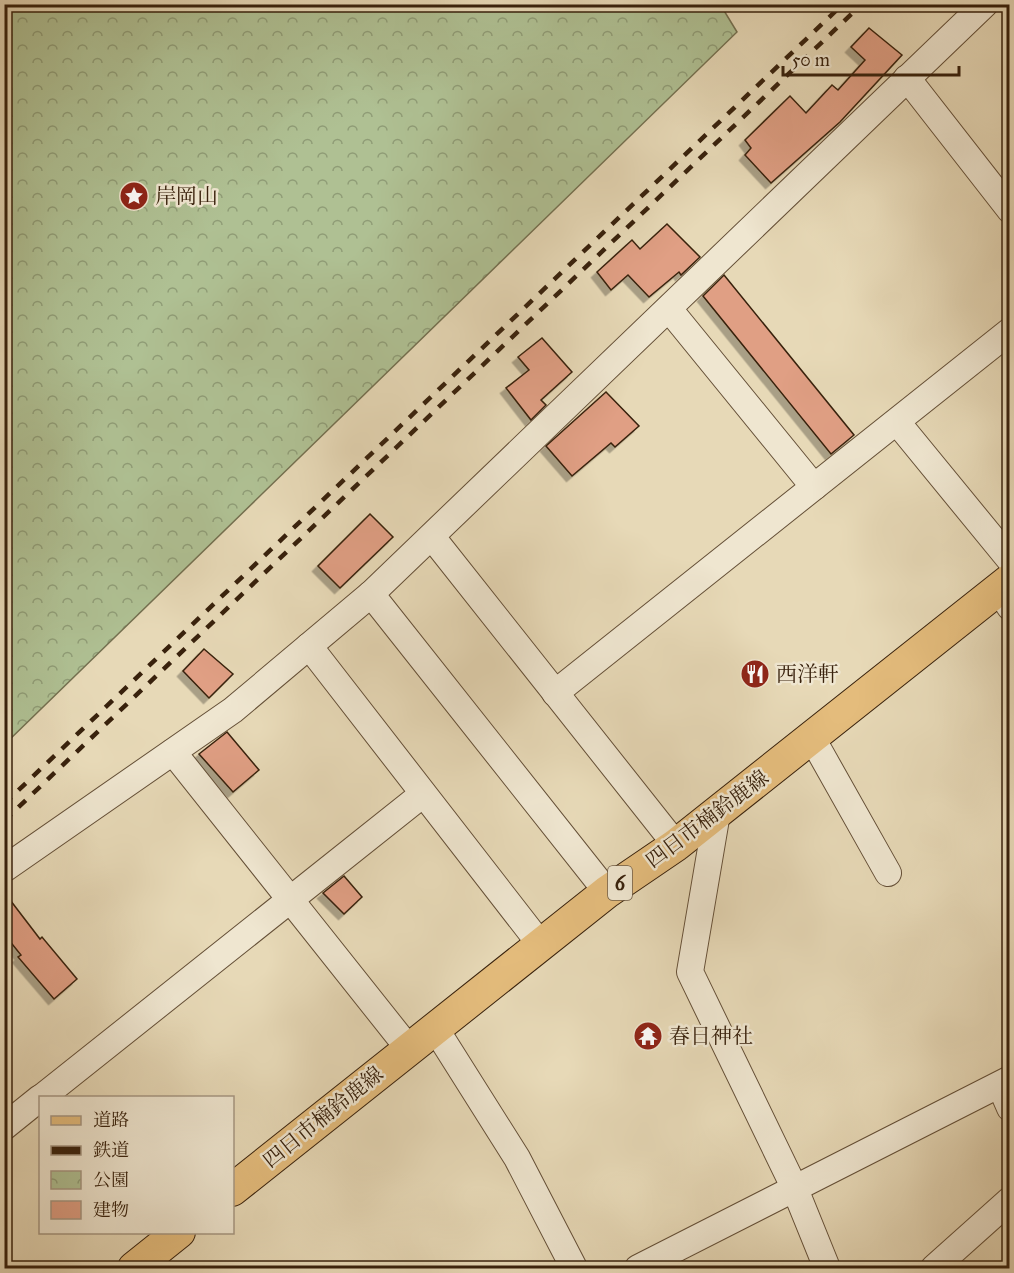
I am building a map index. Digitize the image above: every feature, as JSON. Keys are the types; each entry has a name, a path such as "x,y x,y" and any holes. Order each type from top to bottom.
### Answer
{"main road":[{"name":"四日市楠鈴鹿線","path":"234,1188 607,892 676,845 812,738 1006,592"},
{"path":"134,1269 178,1234"}],"street":[{"path":"4,869 233,710 371,594 985,4"},
{"path":"907,78 1010,210"},
{"path":"669,309 813,487"},
{"path":"555,693 1010,331"},
{"path":"897,422 1010,560"},
{"path":"432,537 676,845"},
{"path":"371,594 607,892"},
{"path":"309,646 541,945"},
{"path":"812,738 888,873"},
{"path":"173,752 409,1049"},
{"path":"44,1096 423,794"},
{"path":"717,813 690,972 795,1189 826,1269"},
{"path":"435,1028 517,1158 574,1269"},
{"path":"638,1269 920,1123 1006,1090"},
{"path":"4,1127 39,1100"},
{"path":"934,1269 1010,1200"}],"green space":[{"path":"5,4 720,4 737,32 5,744"}],"building":[{"path":"869,28 902,55 840,122 771,183 745,155 751,148 745,140 790,96 806,113 832,85 838,90 865,60 851,47"},
{"path":"667,224 700,257 681,275 679,272 649,297 628,275 611,290 597,272 632,240 640,249"},
{"path":"724,275 854,435 831,454 703,296"},
{"path":"542,338 572,372 541,400 546,405 531,420 506,388 529,370 518,357"},
{"path":"606,392 639,426 615,447 611,443 572,476 546,446"},
{"path":"370,514 393,537 340,588 318,566"},
{"path":"204,649 233,674 209,698 183,671"},
{"path":"227,732 259,770 233,792 199,754"},
{"path":"344,876 362,897 344,914 323,893"},
{"path":"4,892 40,939 42,937 77,979 54,999 18,957 21,955 4,934"}],"railway":[{"path":"4,804 843,4"},
{"path":"4,821 862,4"}],"place":[{"name":"岸岡山","path":"134,196"},
{"name":"西洋軒","path":"755,674"},
{"name":"春日神社","path":"648,1036"}]}
